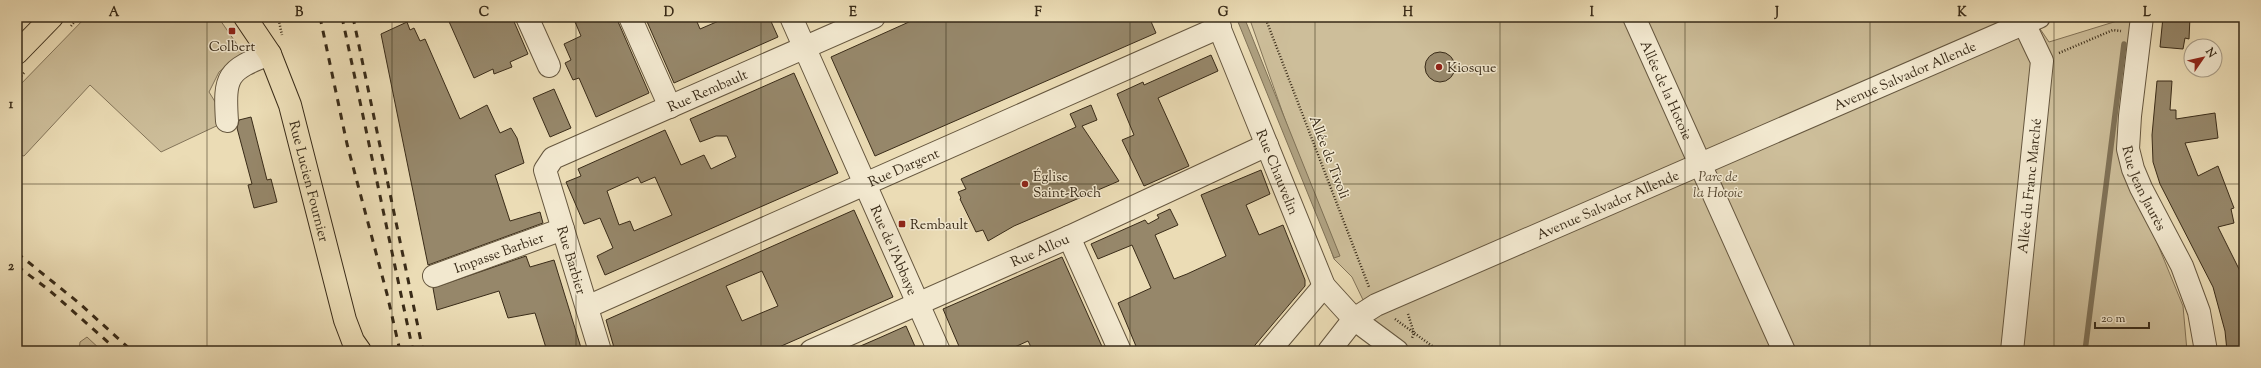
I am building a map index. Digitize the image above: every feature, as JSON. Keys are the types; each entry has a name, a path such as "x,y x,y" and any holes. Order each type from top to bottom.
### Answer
{"main road":[{"path":"17,53 52,17"},
{"name":"Rue Lucien Fournier","path":"245,17 270,54 290,105 345,320 353,341 360,351"}],"street":[{"path":"527,17 549,66"},
{"path":"630,17 670,107"},
{"name":"Rue de l'Abbaye","path":"791,17 939,351"},
{"name":"Rue Rembault","path":"545,170 553,158 874,17"},
{"name":"Allée de la Hotoie","path":"1634,17 1784,351"},
{"path":"2028,19 2042,61"},
{"name":"Avenue Salvador Allende","path":"1329,351 1354,319 1376,305 2028,19"},
{"name":"Rue Chauvelin","path":"1217,22 1324,286 1354,319 1400,349"},
{"name":"Rue Dargent","path":"587,306 864,183 1217,22"},
{"name":"Rue Jean Jaurès","path":"2142,24 2130,116 2128,150 2138,181 2182,266 2199,312 2206,351"},
{"path":"227,121 225,94 230,75 250,61 270,54"},
{"name":"Allée du Franc Marché","path":"2012,351 2042,61"},
{"name":"Rue Allou","path":"811,351 1267,145"},
{"name":"Rue Barbier","path":"545,170 600,351"},
{"name":"Impasse Barbier","path":"434,276 563,229"},
{"path":"1068,236 1120,351"},
{"path":"1269,351 1324,286"}],"path":[{"name":"Allée de Tivoli","path":"1265,17 1376,305"},
{"path":"2042,61 2113,30 2142,24"},
{"path":"1376,305 1439,351"},
{"path":"1408,314 1414,332"},
{"path":"1400,349 1414,332"}],"green space":[{"path":"86,17 218,17 243,53 219,72 209,92 227,121 161,152 90,85 24,156 17,154 17,88"},
{"name":"Parc de la Hotoie","path":"1249,17 2032,17 2049,42 2130,17 2136,17 2124,162 2183,306 2187,351 1408,351 1377,329 1352,277 1334,259"},
{"path":"87,337 102,351 79,351 80,342"}],"shaded area":[{"path":"1236,17 1244,17 1340,256 1334,258"}],"building":[{"path":"447,17 512,17 528,54 510,62 512,67 494,74 493,69 474,78"},
{"path":"573,17 616,17 649,93 596,117 579,78 573,80 565,63 571,60 564,44 581,36"},
{"path":"645,17 695,17 700,29 728,17 769,17 778,37 674,83"},
{"path":"920,17 1149,17 1156,33 875,156 831,57"},
{"path":"2163,17 2190,17 2189,38 2183,38 2183,49 2160,47"},
{"path":"407,22 410,30 414,28 420,41 425,39 460,119 487,105 500,133 511,128 517,138 524,163 495,175 510,221 540,212 543,223 428,265 381,34"},
{"name":"Kiosque","path":"1440,52 1450,57 1455,67 1450,77 1440,82 1430,77 1425,67 1430,57"},
{"path":"1211,55 1218,71 1158,98 1189,166 1144,186 1122,140 1134,135 1117,94 1143,82 1144,85"},
{"path":"794,73 838,173 605,275 597,256 613,248 600,218 584,224 566,182 581,176 578,169 665,130 681,165 704,155 711,169 736,157 727,136 716,136 700,142 690,119","holes":["638,177 641,183 655,177 672,215 634,231 630,221 619,225 607,191"]},
{"path":"2157,81 2172,81 2170,110 2176,110 2176,119 2215,113 2218,138 2185,143 2198,176 2218,166 2234,208 2231,209 2234,223 2218,227 2244,279 2244,351 2227,351 2225,331 2213,287 2160,184 2153,162 2152,135"},
{"path":"554,89 571,128 550,137 533,98"},
{"name":"Église Saint-Roch","path":"1091,105 1097,120 1082,126 1119,181 1014,226 988,241 983,230 976,232 958,192 966,189 961,179 1076,127 1070,114"},
{"path":"251,117 267,180 271,179 277,202 254,208 248,185 252,184 237,128 239,120"},
{"path":"1261,170 1270,194 1246,205 1259,235 1283,225 1305,280 1305,286 1250,351 1138,351 1118,303 1151,288 1132,245 1098,259 1091,244 1145,220 1148,224 1159,218 1157,215 1170,209 1178,225 1155,235 1174,279 1187,274 1226,256 1201,195"},
{"path":"854,210 893,297 770,351 615,351 606,320","holes":["762,271 778,306 742,321 726,286"]},
{"path":"526,256 530,267 554,260 582,351 547,351 535,313 508,318 499,291 437,310 433,288"},
{"path":"1062,257 1104,351 1033,351 1028,341 1006,351 961,351 943,309"},
{"path":"906,326 917,351 849,351 879,338"}],"waterway":[{"path":"2085,351 2124,44"}],"railway":[{"path":"320,17 347,144 387,294 400,351"},
{"path":"342,17 413,351"},
{"path":"353,17 423,351"},
{"path":"17,253 79,303 132,351"},
{"path":"17,266 49,290 118,351"}],"place":[{"name":"Colbert","path":"232,31"},
{"name":"Kiosque","path":"1439,67"},
{"name":"Église Saint-Roch","path":"1025,184"},
{"name":"Rembault","path":"902,224"}]}
